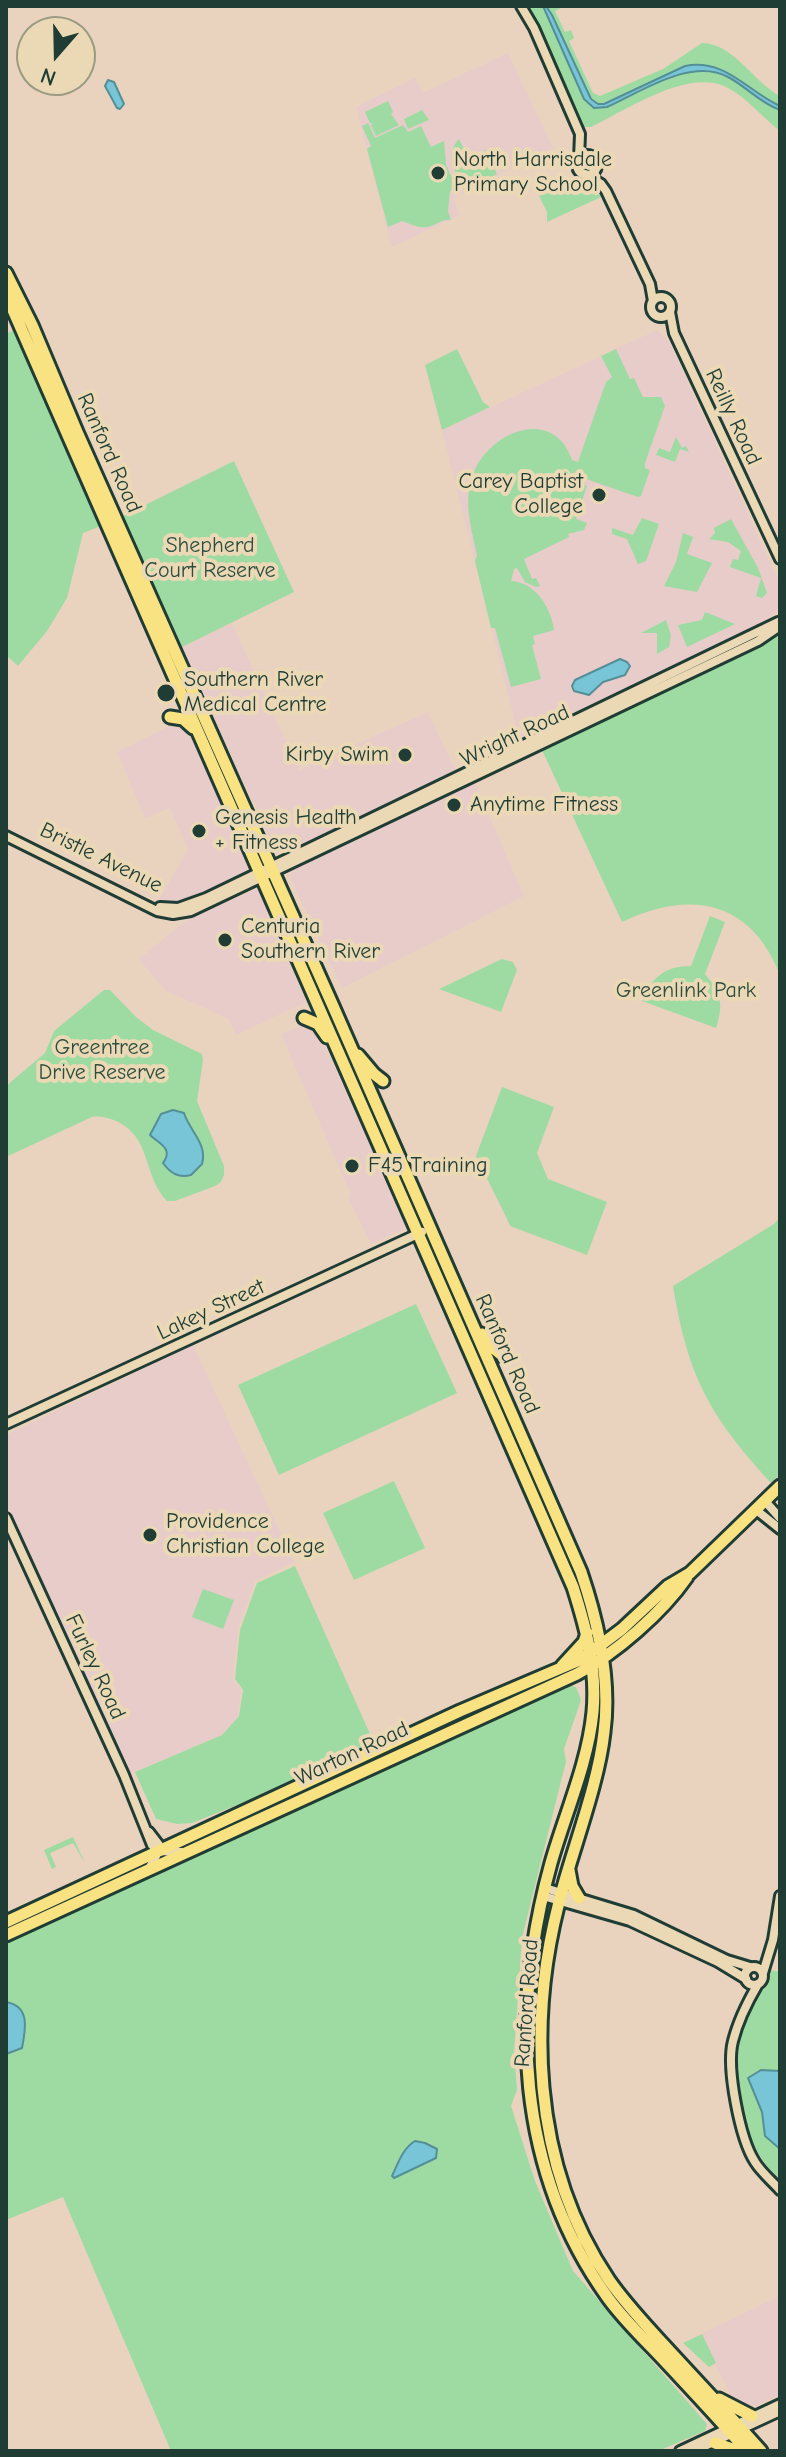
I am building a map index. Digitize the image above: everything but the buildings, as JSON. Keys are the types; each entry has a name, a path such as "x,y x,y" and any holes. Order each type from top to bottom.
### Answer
{"main road":[{"name":"Ranford Road","path":"6,273 32,325 266,872 334,1042 555,1540 596,1656 606,1699 603,1743 560,1897 546,1975 542,2071 544,2108 566,2196 583,2236 607,2277 633,2312 705,2390 734,2429"},
{"name":"Ranford Road","path":"6,294 199,734 349,1046 581,1572 593,1610 596,1656 593,1710 585,1752 544,1892 528,1976 528,2092 546,2179 584,2261 608,2298 756,2450"},
{"path":"170,717 183,719 199,734"},
{"path":"304,1018 315,1021 334,1042"},
{"path":"349,1046 383,1081"},
{"path":"469,1318 503,1356"},
{"name":"Warton Road","path":"6,1922 384,1747 596,1656 668,1586 690,1573 780,1489"},
{"path":"549,1499 549,1509 559,1535 555,1540"},
{"name":"Warton Road","path":"6,1935 573,1676 676,1594 690,1573"},
{"path":"593,1610 609,1631 622,1629"},
{"path":"555,1672 584,1642 587,1632"},
{"path":"573,1676 588,1685 593,1710"},
{"path":"384,1747 390,1758"},
{"path":"263,1802 309,1785 316,1792"},
{"path":"569,1865 570,1879 579,1898"},
{"path":"705,2390 752,2416"},
{"path":"715,2443 738,2451"}],"street":[{"path":"520,6 537,50 550,71 582,143 596,161 601,184 657,299 671,303 670,312 660,317"},
{"path":"582,143 578,167 601,184"},
{"path":"579,159 592,156"},
{"path":"585,174 593,173 597,167"},
{"name":"Reilly Road","path":"657,299 653,312 674,333"},
{"name":"Reilly Road","path":"670,312 674,333 780,559"},
{"name":"Wright Road","path":"266,872 669,679 758,641 780,623"},
{"name":"Bristle Avenue","path":"6,833 166,914 191,911 266,872"},
{"name":"Lakey Street","path":"6,1424 430,1229"},
{"path":"760,1508 780,1518"},
{"path":"760,1508 780,1529"},
{"name":"Furley Road","path":"6,1518 149,1832 159,1845 158,1851"},
{"path":"149,1869 158,1851 187,1851"},
{"path":"544,1892 615,1912"},
{"path":"748,2001 746,1972 757,1969 770,1951 780,1896"},
{"path":"560,1897 579,1898 712,1956 757,1969 763,1979 748,2001 732,2043 734,2100 745,2141 755,2162 780,2190"},
{"path":"712,1956 758,1984"},
{"path":"694,2451 715,2443 752,2416 780,2404"},
{"path":"680,2451 780,2411"},
{"path":"756,2450 754,2436 765,2417"}],"shaded area":[{"name":"North Harrisdale Primary School","path":"508,53 553,148 453,198 460,215 392,247 356,107 415,78 423,93"},
{"name":"Carey Baptist College","path":"657,330 670,343 780,584 780,607 770,617 521,746 442,430"},
{"path":"232,623 299,770 428,712 455,770 286,854 274,848 182,647"},
{"path":"176,723 190,730 248,866 246,872 203,893 177,904 168,904 159,900 188,849 170,808 145,818 117,752"},
{"path":"475,783 524,896 342,988 290,878 294,870"},
{"path":"256,889 260,890 306,1002 236,1035 229,1019 165,990 139,959 184,922"},
{"path":"308,1023 320,1034 406,1228 371,1244 348,1197 351,1195 281,1034"},
{"name":"Providence Christian College","path":"193,1345 294,1562 255,1581 238,1629 233,1680 241,1689 238,1716 222,1735 128,1774 6,1509 6,1435"},
{"path":"780,2296 780,2394 750,2409 731,2396 701,2334"}],"green space":[{"path":"523,6 565,6 555,11 565,32 571,30 574,38 569,41 593,93 600,96 663,69 702,43 714,45 734,57 780,96 780,131 735,92 712,83 695,83 658,93 591,127 582,127"},
{"path":"388,101 391,114 399,125 376,136 373,123 370,123 365,112"},
{"path":"422,110 429,120 408,129 404,119"},
{"path":"368,123 375,138 403,125 408,132 421,126 431,147 444,141 446,165 456,186 450,191 448,211 451,220 424,227 402,221 388,227 367,149 371,146 362,126"},
{"path":"459,139 468,157 485,150 497,174 464,190 451,158"},
{"path":"582,180 596,188 601,197 547,222 547,212 539,196"},
{"path":"14,330 101,526 83,533 67,598 47,631 18,666 6,655 6,334"},
{"path":"457,349 483,402 490,407 442,430 425,365"},
{"path":"616,349 630,379 634,378 643,397 661,397 665,406 645,463 645,468 650,470 638,497 586,479 584,485 587,486 576,519 587,523 584,530 568,534 569,537 524,559 532,579 536,578 540,586 525,582 517,568 514,569 511,581 520,582 540,597 554,630 533,636 535,644 532,645 541,679 511,687 495,628 491,628 475,561 477,556 468,507 472,477 491,448 520,431 536,429 550,433 563,443 572,460 578,462 606,382 612,377 601,356"},
{"path":"676,437 682,448 686,446 689,452 680,449 675,462 656,455 659,448 670,452"},
{"name":"Shepherd Court Reserve","path":"234,461 294,592 182,647 123,516"},
{"path":"642,518 659,524 646,561 638,564 627,539 612,534 612,528 633,535"},
{"path":"731,519 758,568 767,593 762,598 756,596 761,578 730,567 733,559 738,560 741,551 728,542 709,539 715,533 714,528"},
{"path":"683,533 693,537 687,554 712,563 697,592 664,586 676,562"},
{"path":"705,612 735,624 687,647 678,625 702,620"},
{"path":"666,620 671,635 669,647 657,654 657,633 641,633"},
{"path":"780,635 780,975 768,950 753,930 716,908 694,904 671,906 622,922 542,750"},
{"name":"Greenlink Park","path":"710,916 725,922 705,974 720,1000 716,1028 642,1001 660,974 691,966"},
{"path":"502,959 513,962 517,970 501,1012 439,989"},
{"name":"Greentree Drive Reserve","path":"104,990 110,990 153,1030 202,1054 197,1101 224,1166 221,1182 215,1186 167,1201 134,1134 111,1119 102,1117 92,1117 6,1157 6,1086 45,1053 54,1031"},
{"path":"502,1087 554,1107 537,1153 548,1179 607,1202 587,1255 510,1226 476,1156"},
{"path":"780,1217 780,1474 771,1483 732,1436 704,1393 686,1346 673,1286 774,1224"},
{"path":"416,1304 457,1393 279,1475 238,1385"},
{"path":"394,1481 425,1548 354,1580 323,1513"},
{"path":"295,1566 374,1743 277,1789 192,1823 177,1824 156,1819 135,1772 222,1735 239,1716 243,1690 235,1679 240,1630 257,1583"},
{"path":"203,1589 234,1600 223,1629 192,1617"},
{"path":"567,1685 576,1687 581,1700 564,1749 566,1762 522,1938 514,2053 517,2090 511,2106 535,2181 573,2271 707,2424 705,2431 658,2451 171,2451 63,2197 6,2220 6,1943"},
{"path":"73,1837 85,1863 73,1843 50,1853 56,1867 52,1869 44,1850"},
{"path":"770,1970 780,1972 780,2179 768,2167 750,2138 739,2103 735,2068 739,2036 758,1992 765,1988"},
{"path":"702,2334 716,2363 709,2367 683,2343"}],"water":[{"path":"543,6 552,15 591,99 598,104 604,104 685,66 699,65 735,77 780,106 780,110 728,77 698,71 666,79 607,107 594,108 584,99"},
{"path":"108,80 114,82 124,104 120,109 105,86"},
{"path":"620,659 630,666 625,675 603,682 589,695 574,691 572,686 575,680"},
{"path":"173,1110 184,1113 202,1150 202,1164 191,1175 183,1176 169,1170 163,1163 166,1150 150,1135 161,1114"},
{"path":"6,2002 14,2004 23,2013 25,2026 22,2048 6,2054"},
{"path":"761,2070 780,2071 780,2149 765,2136 762,2112 748,2078"},
{"path":"415,2141 437,2149 436,2158 394,2178 392,2176 401,2157"}],"place":[{"name":"North Harrisdale Primary School","path":"438,173"},
{"name":"Carey Baptist College","path":"599,495"},
{"name":"Southern River Medical Centre","path":"166,693"},
{"name":"Kirby Swim","path":"405,755"},
{"name":"Anytime Fitness","path":"454,805"},
{"name":"Genesis Health + Fitness","path":"199,831"},
{"name":"Centuria Southern River","path":"225,940"},
{"name":"F45 Training","path":"352,1166"},
{"name":"Providence Christian College","path":"150,1535"}]}
